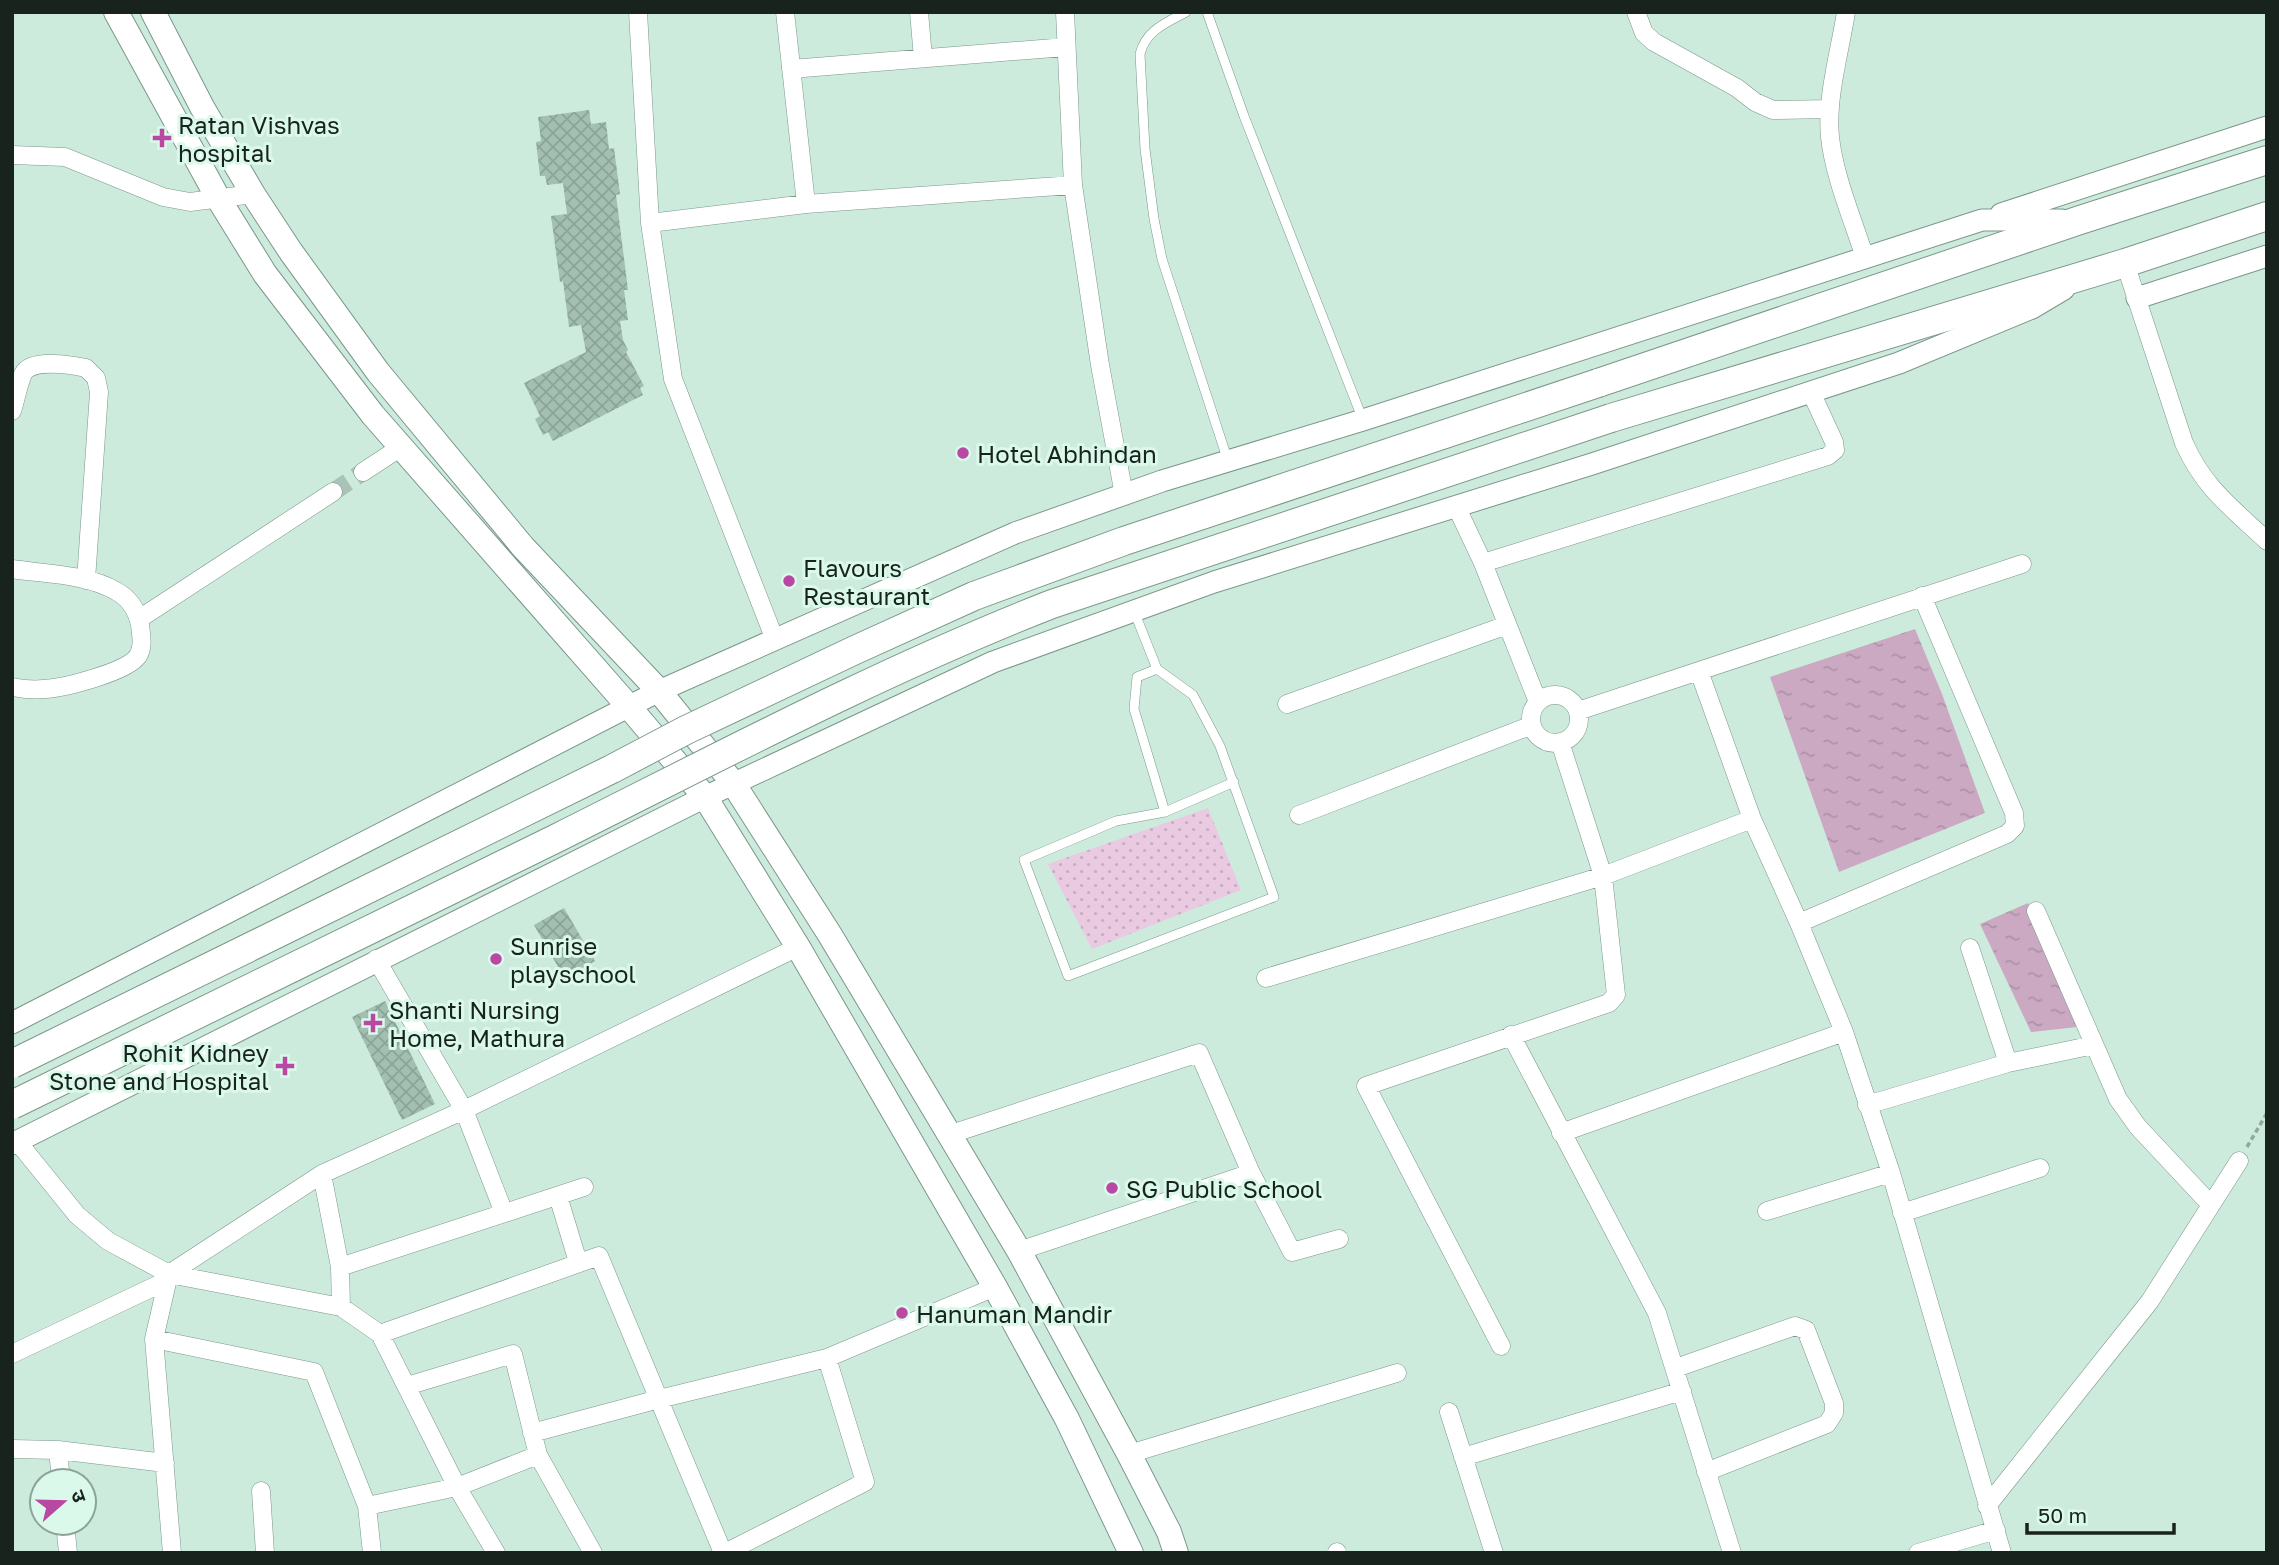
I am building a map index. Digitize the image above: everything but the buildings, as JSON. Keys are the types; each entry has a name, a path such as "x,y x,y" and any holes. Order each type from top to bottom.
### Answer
{"highway":[{"path":"12,1064 686,730 974,596 1124,541 2080,220 2267,160"},
{"path":"12,1105 393,920 718,757 981,632 1052,604 1611,418 2125,263 2267,216"}],"main road":[{"path":"116,12 218,198 265,274 373,415 705,797 798,947 995,1287 1067,1419 1131,1553"},
{"path":"153,12 202,107 253,194 291,252 378,372 523,547 659,691 733,783 830,935 1019,1251 1129,1454 1169,1532 1176,1553"}],"street":[{"path":"638,12 650,223 673,379 775,640"},
{"path":"785,12 806,204"},
{"path":"919,12 923,58"},
{"path":"1065,12 1073,185 1100,365 1124,495"},
{"path":"1636,12 1644,33 1654,42 1737,88 1755,102 1773,110 1830,109"},
{"path":"1846,12 1830,109 1830,135 1833,155 1865,258"},
{"path":"791,69 1066,47"},
{"path":"12,1023 659,691 1015,533 1228,461 2267,127"},
{"path":"12,156 65,157 163,197 190,202 253,194"},
{"path":"650,223 806,204 1073,185"},
{"path":"1982,220 2080,220"},
{"path":"2137,298 2267,256"},
{"path":"2125,263 2184,443 2195,467 2208,485 2267,541"},
{"path":"496,1553 457,1487 380,1334 341,1307 169,1277 93,1230 14,1142 733,783 993,663 1214,582 1592,464 1899,363 2032,308 2090,273"},
{"path":"12,411 23,374 31,366 42,364 86,368 96,378 99,392 86,580"},
{"path":"1483,563 1828,456 1835,450 1834,442 1811,392"},
{"path":"363,472 401,447"},
{"path":"139,619 332,492"},
{"path":"1456,506 1483,563 1538,702"},
{"path":"1578,711 2022,564"},
{"path":"12,569 86,580 123,595 136,610 142,649 130,664 66,685 43,689 12,687"},
{"path":"1799,923 2007,834 2015,826 2014,813 1922,596"},
{"path":"1287,704 1507,625"},
{"path":"1699,671 1752,819 1844,1031 1891,1174 2002,1553"},
{"path":"1554,695 1573,702 1578,711 1576,731 1560,742 1551,743 1543,739 1532,725 1533,709 1538,702 1554,695"},
{"path":"1299,816 1532,725"},
{"path":"1501,1346 1366,1086 1609,1003 1616,995 1603,876 1560,742"},
{"path":"1266,978 1603,876 1752,819"},
{"path":"2036,911 2118,1099 2138,1128 2211,1205"},
{"path":"12,1354 169,1277 322,1174 464,1110 798,947"},
{"path":"1970,948 2008,1063"},
{"path":"376,959 464,1110 504,1213"},
{"path":"1561,1133 1844,1031"},
{"path":"1511,1035 1648,1295 1676,1367 1731,1553"},
{"path":"1867,1105 2008,1063 2094,1045"},
{"path":"948,1135 1199,1053 1251,1173 1292,1252 1339,1239"},
{"path":"1987,1506 2131,1326 2239,1161"},
{"path":"1902,1213 2040,1168"},
{"path":"1019,1251 1251,1173"},
{"path":"322,1174 340,1267 341,1307"},
{"path":"1766,1211 1891,1174"},
{"path":"340,1267 584,1187"},
{"path":"558,1196 578,1262"},
{"path":"380,1334 599,1256 724,1553 865,1482 827,1358"},
{"path":"169,1277 154,1339 172,1553"},
{"path":"532,1433 827,1358 995,1287"},
{"path":"1676,1367 1795,1326 1806,1330 1834,1403 1834,1413 1826,1424 1706,1472"},
{"path":"154,1339 314,1371 367,1506 372,1553"},
{"path":"407,1386 513,1354 538,1455 593,1553"},
{"path":"1129,1454 1397,1373"},
{"path":"1463,1457 1682,1391"},
{"path":"1449,1412 1494,1553"},
{"path":"12,1449 58,1450 165,1463"},
{"path":"58,1450 60,1467"},
{"path":"367,1506 457,1487 538,1455"},
{"path":"261,1491 265,1553"},
{"path":"1918,1553 1996,1530"}],"lane":[{"path":"1186,12 1151,31 1143,41 1140,54 1145,149 1162,259 1228,461"},
{"path":"1207,12 1244,116 1363,419"},
{"path":"1134,610 1157,669 1193,695 1220,746 1234,782 1274,897 1068,976 1024,860 1116,821 1165,811 1234,782"},
{"path":"1157,669 1137,677 1134,709 1165,811"}],"path":[{"path":"2239,1161 2267,1114"}],"shaded area":[{"path":"1208,808 1241,890 1092,949 1048,864"}],"water":[{"path":"1915,629 1942,694 1985,813 1839,872 1770,677"},
{"path":"2028,903 2047,942 2077,1027 2031,1032 1980,924"}],"tunnel":[{"path":"333,492 363,472"}],"place":[{"name":"Ratan Vishvas hospital","path":"162,138"},
{"name":"Hotel Abhindan","path":"963,453"},
{"name":"Flavours Restaurant","path":"789,581"},
{"name":"Sunrise playschool","path":"496,959"},
{"name":"Shanti Nursing Home, Mathura","path":"373,1023"},
{"name":"Rohit Kidney Stone and Hospital","path":"285,1066"},
{"name":"SG Public School","path":"1112,1188"},
{"name":"Hanuman Mandir","path":"902,1313"}]}
